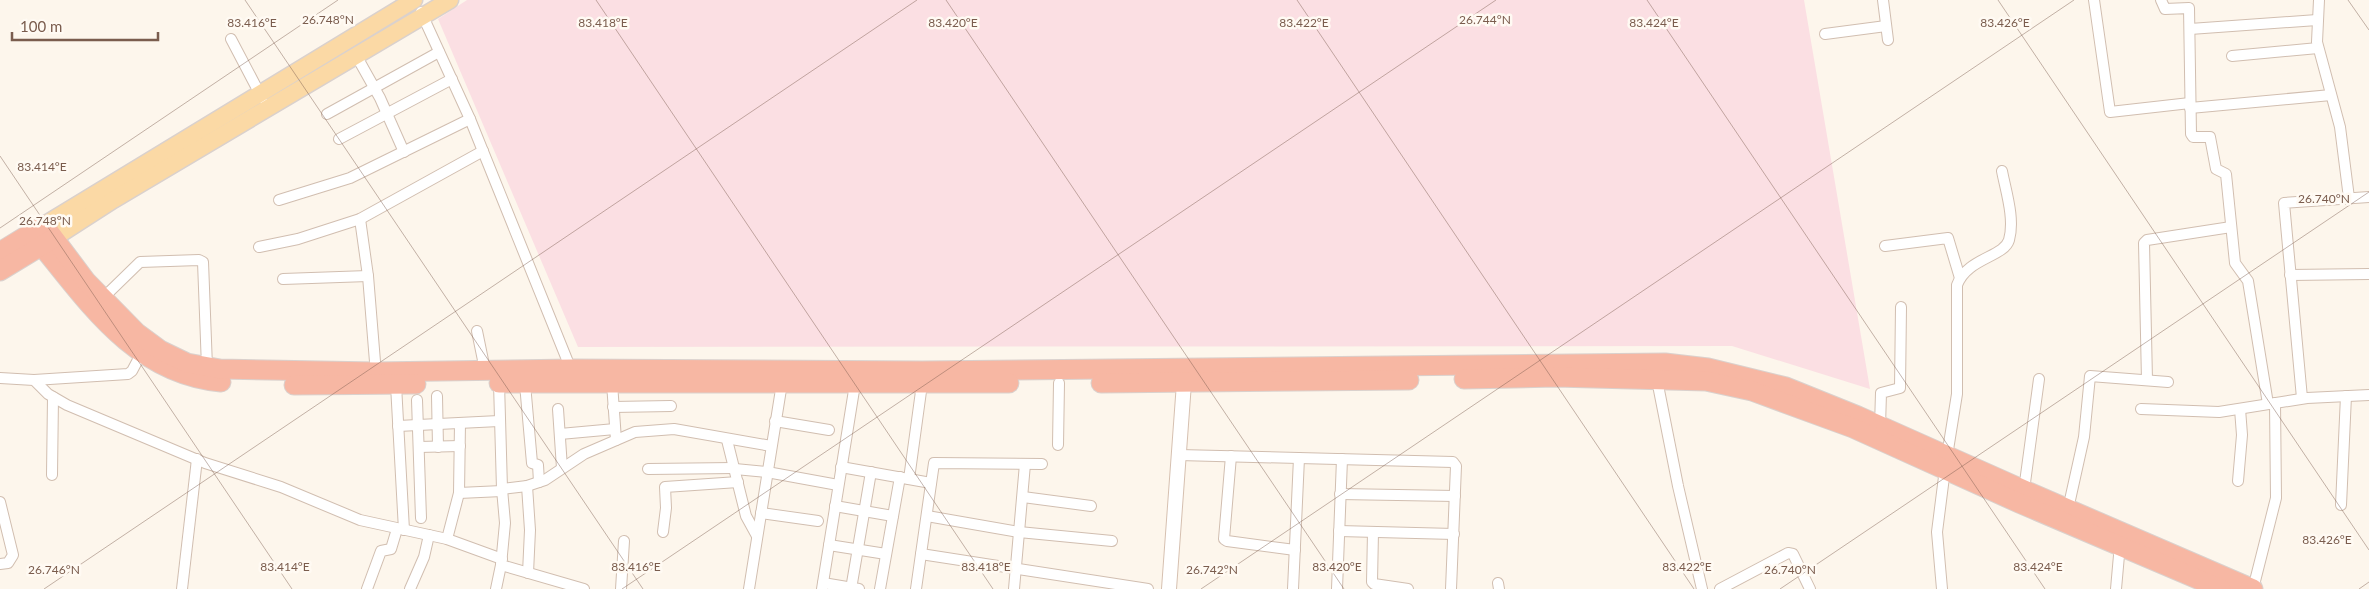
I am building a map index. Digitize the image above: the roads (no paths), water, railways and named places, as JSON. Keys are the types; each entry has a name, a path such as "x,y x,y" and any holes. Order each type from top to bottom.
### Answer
{"highway":[{"path":"0,252 43,235"},
{"path":"0,271 43,235"},
{"path":"43,235 126,323 160,350 187,362 207,367 376,379 396,385 524,384 572,376 612,383 922,384 1556,377 1706,381 1782,400 2024,490 2253,589"},
{"path":"43,235 81,296 108,325 141,354 182,375 205,380 270,385 485,370 572,376 1665,363 1708,368 1786,387 1880,426 1946,462 2120,544 2189,582 2221,589"}],"main road":[{"path":"43,235 260,94 415,0"},
{"path":"43,235 113,200 450,0"}],"street":[{"path":"415,0 470,119 572,376"},
{"path":"1883,0 1888,40"},
{"path":"2094,0 2111,114 2190,106 2331,96"},
{"path":"2161,0 2165,9 2190,8 2190,106 2192,136 2210,137 2216,169 2225,173 2235,263 2248,281 2271,404 2276,498 2253,589"},
{"path":"2319,0 2317,20 2318,48 2344,146 2349,198"},
{"path":"2190,29 2317,20"},
{"path":"1825,34 1886,26"},
{"path":"232,39 268,109"},
{"path":"2232,56 2318,48"},
{"path":"327,114 439,52"},
{"path":"356,57 375,88 404,152"},
{"path":"339,139 452,80"},
{"path":"279,200 350,178 470,119"},
{"path":"259,247 298,239 360,219 483,151"},
{"path":"1960,278 1975,263 2004,248 2009,240 2010,211 2002,170"},
{"path":"2302,398 2284,202 2369,197"},
{"path":"360,219 368,276 376,379"},
{"path":"2147,380 2144,243 2147,240 2231,227"},
{"path":"1885,246 1948,238 1960,278 1956,298 1957,394 1937,532 1942,589"},
{"path":"102,299 140,262 199,260 203,262 207,367"},
{"path":"2290,275 2369,274"},
{"path":"283,279 368,276"},
{"path":"1880,426 1881,393 1900,388 1901,307"},
{"path":"477,330 485,370"},
{"path":"0,378 34,380 123,375 132,371 141,354"},
{"path":"2068,509 2084,436 2090,376 2168,382"},
{"path":"2024,490 2039,379"},
{"path":"34,380 53,397 197,459 281,487 360,520 447,539 528,573 584,589"},
{"path":"1657,380 1678,486 1702,589"},
{"path":"1169,589 1184,382"},
{"path":"496,589 502,562 505,523 499,421 499,383"},
{"path":"612,383 616,440"},
{"path":"749,589 782,383"},
{"path":"1058,445 1059,383"},
{"path":"524,384 532,463 538,465 539,482"},
{"path":"855,384 823,586 854,588 858,549 871,472"},
{"path":"880,589 893,516 905,478 922,384"},
{"path":"368,589 382,551 390,550 401,530 396,385"},
{"path":"2141,409 2218,412 2302,398 2369,395"},
{"path":"437,396 438,447"},
{"path":"2341,505 2346,396"},
{"path":"52,475 53,397"},
{"path":"417,400 422,518"},
{"path":"613,407 671,406"},
{"path":"558,409 562,468"},
{"path":"2238,481 2242,435 2240,409"},
{"path":"398,426 499,421"},
{"path":"775,421 829,430"},
{"path":"447,539 460,493 460,423"},
{"path":"560,434 615,429"},
{"path":"460,493 502,490 539,482 584,454 630,433 669,429 771,446"},
{"path":"727,440 746,516 757,536"},
{"path":"419,447 460,446"},
{"path":"1179,455 1453,462 1456,466 1451,589"},
{"path":"1231,456 1224,539 1227,541 1295,550"},
{"path":"1293,589 1299,458"},
{"path":"182,589 197,459"},
{"path":"1337,589 1342,459"},
{"path":"916,589 933,465 937,462 1042,464"},
{"path":"1014,589 1025,464"},
{"path":"400,467 420,466"},
{"path":"841,467 931,483"},
{"path":"648,469 734,468 838,485"},
{"path":"663,532 666,508 665,486 738,482"},
{"path":"527,486 530,530 528,573"},
{"path":"1340,494 1455,496"},
{"path":"1023,497 1091,506"},
{"path":"0,502 13,555 8,563 0,564"},
{"path":"835,506 893,516"},
{"path":"761,513 818,521"},
{"path":"927,516 1019,532 1112,541"},
{"path":"1339,531 1454,534"},
{"path":"1372,532 1372,582 1374,584 1408,589"},
{"path":"410,589 420,567 429,536"},
{"path":"621,589 624,541"},
{"path":"2116,589 2120,544"},
{"path":"829,545 886,554"},
{"path":"1720,589 1788,553 1793,554 1797,560 1810,589"},
{"path":"920,554 1109,586 1148,589"}]}
